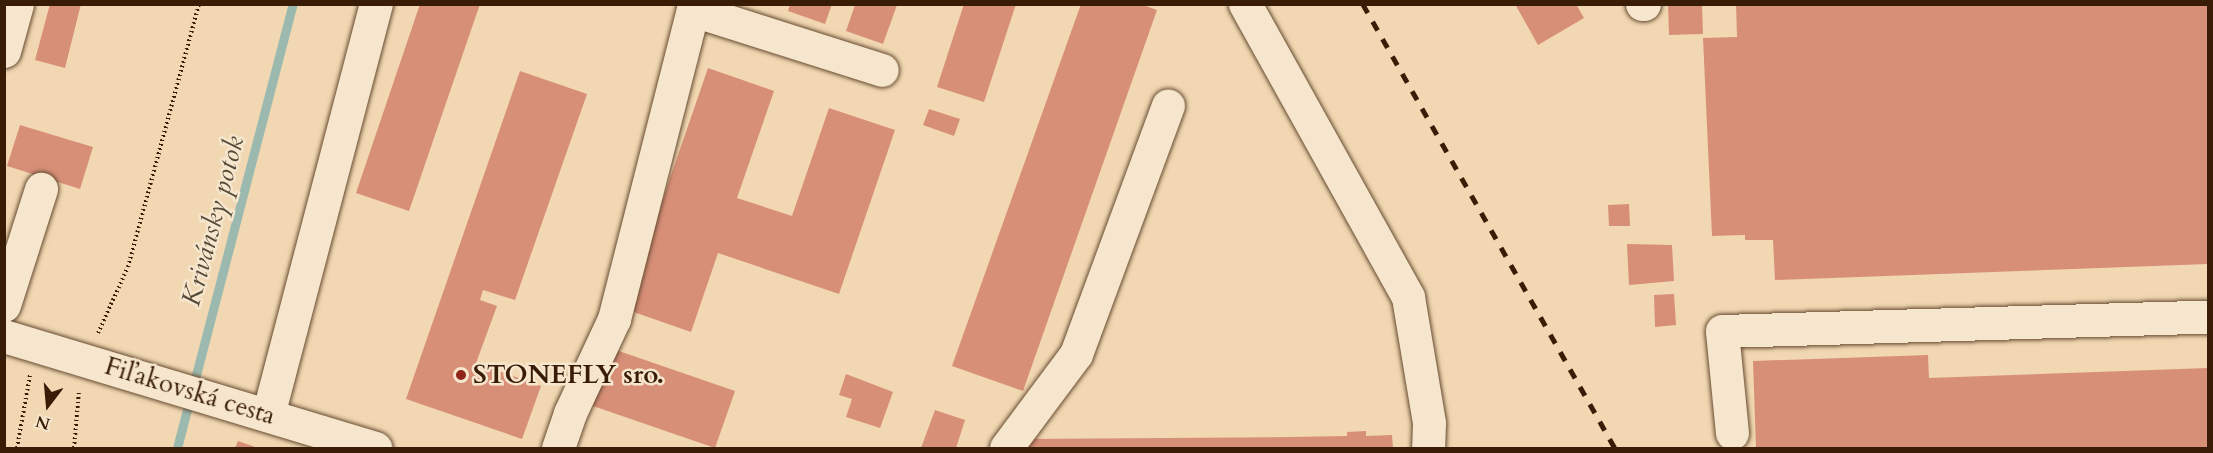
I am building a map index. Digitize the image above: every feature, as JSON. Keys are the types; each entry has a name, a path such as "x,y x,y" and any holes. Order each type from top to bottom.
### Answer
{"street":[{"path":"4,51 17,4"},
{"path":"268,415 376,4"},
{"path":"1245,4 1408,297 1429,423 1428,448"},
{"path":"558,448 570,413 614,319 693,10 882,70"},
{"path":"1006,448 1076,354 1168,105"},
{"path":"4,305 41,189"},
{"path":"1732,433 1722,331 2208,317"},
{"name":"Fiľakovská cesta","path":"4,336 124,370 376,448"}],"path":[{"path":"74,448 74,415 87,359 128,267 199,4"},
{"path":"17,448 35,345"}],"building":[{"path":"50,4 81,4 65,68 35,60"},
{"path":"420,4 480,4 409,211 356,193"},
{"path":"790,4 832,4 825,24 788,11"},
{"path":"964,4 1016,4 984,102 937,87"},
{"path":"1081,4 1140,4 1157,10 1023,391 952,366"},
{"path":"1515,4 1576,4 1584,18 1538,45"},
{"path":"1668,4 1702,4 1703,34 1669,35"},
{"path":"1736,4 2208,4 2208,264 1775,280 1773,240 1745,240 1745,235 1712,236 1703,38 1737,37"},
{"path":"855,5 897,5 883,44 846,31"},
{"path":"708,68 774,91 737,198 792,216 829,108 895,130 839,294 718,253 691,332 625,309"},
{"path":"520,71 587,94 515,300 483,290 480,300 497,306 476,363 541,386 522,439 406,399"},
{"path":"929,109 960,119 954,136 923,125"},
{"path":"20,125 93,147 80,189 7,166"},
{"path":"1629,204 1630,226 1609,226 1608,205"},
{"path":"1627,244 1672,245 1674,281 1629,285"},
{"path":"1674,294 1676,325 1655,327 1654,295"},
{"path":"613,349 735,391 715,448 593,406"},
{"path":"1928,355 1929,378 2208,368 2208,448 1756,448 1753,361"},
{"path":"846,374 893,392 880,428 846,417 852,399 839,395"},
{"path":"935,410 965,420 956,448 921,448"},
{"path":"1366,431 1366,436 1392,435 1393,448 1022,448 1022,439 1347,436 1347,432"},
{"path":"238,441 258,448 235,448"}],"waterway":[{"name":"Krivánsky potok","path":"177,448 293,4"}],"railway":[{"path":"1363,4 1615,448"}],"place":[{"name":"STONEFLY sro.","path":"461,375"}]}
